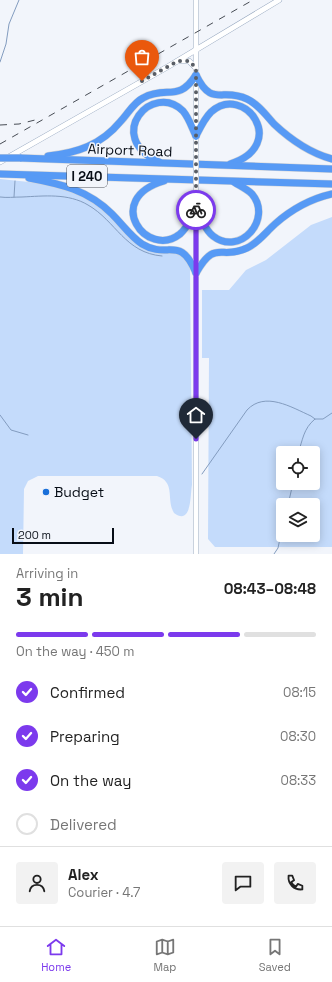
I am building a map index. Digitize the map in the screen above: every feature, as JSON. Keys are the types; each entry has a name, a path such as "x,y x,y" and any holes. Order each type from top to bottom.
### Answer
{"highway":[{"path":"32,159 66,154 88,147 110,133 134,105 143,98 155,93 182,91 190,84 196,72"},
{"path":"196,72 206,91 215,95 235,95 247,99 258,107 295,142 316,154 332,159"},
{"path":"163,164 143,153 136,141 134,135 135,121 144,109 161,102 173,104 187,116 196,136"},
{"path":"196,136 207,116 219,107 237,106 250,112 258,124 259,131 255,148 242,159 224,166"},
{"name":"Airport Road","path":"0,158 332,169"},
{"path":"2,174 58,183 88,195 104,207 143,244 156,249 184,252 190,259 196,273"},
{"name":"Airport Road","path":"2,174 332,184"},
{"path":"170,179 151,185 138,195 134,213 139,228 147,236 155,239 171,238 184,230 196,211 208,232 218,239 234,242 249,235 255,228 259,218 257,203 246,189 231,181"},
{"path":"196,273 208,255 217,252 234,252 247,248 294,209 312,200 332,194"}],"main road":[{"path":"196,0 196,554"},
{"path":"0,162 178,61 279,0"},
{"path":"178,61 189,61 196,72"}],"shaded area":[{"path":"0,179 58,185 97,203 137,243 178,252 190,265 192,485 189,508 184,516 174,513 167,482 157,476 38,476 28,481 24,489 23,554 0,554"},
{"path":"332,217 332,547 215,547 208,539 209,358 202,358 202,290 229,290 246,270 266,260 311,225"}],"waterway":[{"path":"0,62 6,44 9,24 19,0"},
{"path":"14,197 15,181"},
{"path":"0,197 56,196 80,201 98,212 130,243 149,254 162,256"},
{"path":"202,474 247,410 254,404 270,401 278,402 315,419"},
{"path":"300,446 304,435 311,423 315,419 323,419 332,413"},
{"path":"0,415 11,430 28,435"},
{"path":"290,498 291,490"},
{"path":"274,554 278,548 279,542"}],"railway":[{"path":"0,144 253,0"},
{"path":"0,125 19,124 35,120"}],"way so far":[{"path":"142,81 178,61 189,61 196,68 196,210"}],"place":[{"name":"Budget","path":"46,492"}],"route":[{"path":"196,210 196,439"}]}
